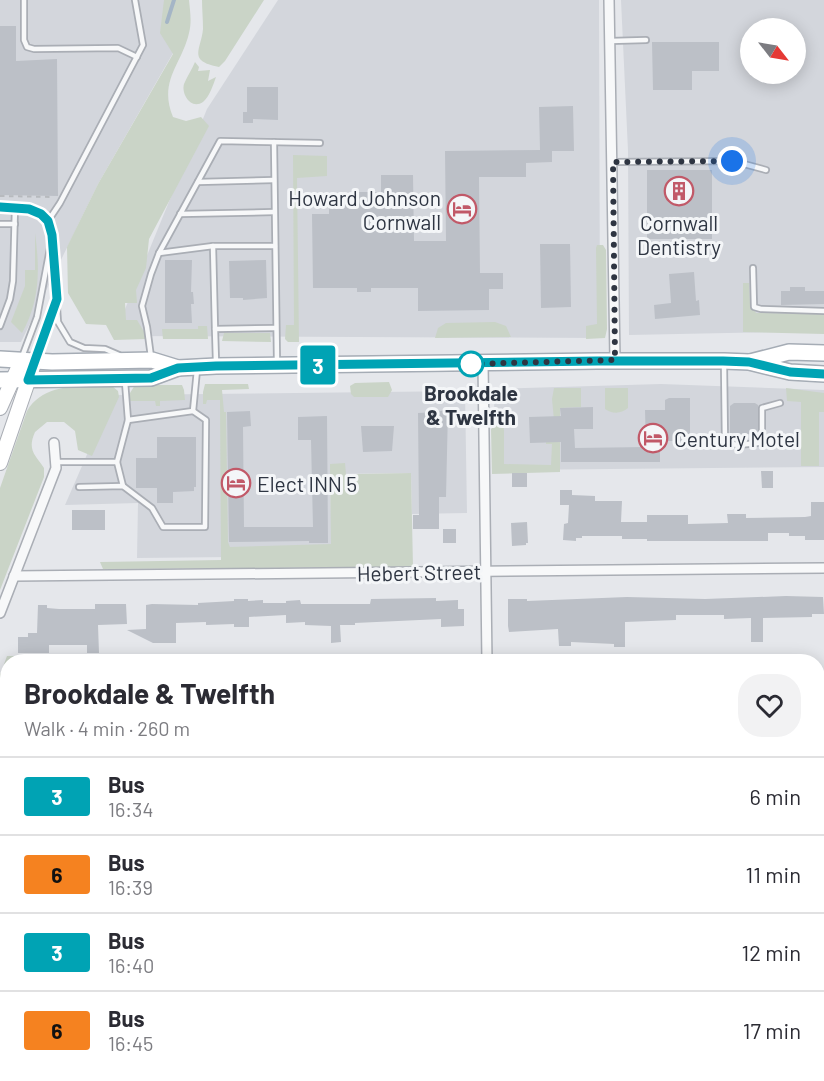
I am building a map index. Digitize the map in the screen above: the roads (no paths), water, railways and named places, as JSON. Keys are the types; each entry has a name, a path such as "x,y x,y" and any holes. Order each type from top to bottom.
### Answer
{"main road":[{"path":"749,362 789,352 824,353"},
{"path":"0,359 28,361 152,360 178,368"},
{"path":"6,380 151,378 178,368 216,366 615,360 749,362 790,372 824,374"},
{"path":"0,463 28,380 28,361"},
{"path":"0,408 6,380 28,361"}],"street":[{"path":"609,0 615,360"},
{"path":"483,363 487,654"},
{"path":"0,613 56,468 54,443"},
{"name":"Hebert Street","path":"14,576 824,568"}],"lane":[{"path":"24,0 24,40 27,47 34,49 118,48 137,57"},
{"path":"48,221 143,45 135,0"},
{"path":"610,40 646,40"},
{"path":"152,360 141,306 159,253 220,141 320,143"},
{"path":"273,142 277,365"},
{"path":"613,162 732,161 766,170"},
{"path":"198,182 274,180"},
{"path":"0,207 29,209 41,214 48,221 52,235 58,322 70,342 84,348 105,349 128,359"},
{"path":"0,326 14,281 15,207"},
{"path":"180,214 274,212"},
{"path":"0,224 15,224"},
{"path":"28,361 52,235"},
{"path":"159,253 213,246 274,246"},
{"path":"213,246 216,366"},
{"path":"753,268 754,307 824,311"},
{"path":"28,361 57,299"},
{"path":"215,329 275,328"},
{"path":"723,361 725,443 738,445 758,443 762,436 762,408 780,403"},
{"path":"193,411 197,367"},
{"path":"123,486 117,462 128,420 124,378"},
{"path":"78,487 123,486 152,508 163,527 205,527 206,420 193,411 128,420"},
{"path":"56,462 117,462"}],"waterway":[{"path":"167,22 174,0"}],"place":[{"name":"Cornwall Dentistry","path":"679,191"},
{"name":"Howard Johnson Cornwall","path":"462,209"},
{"name":"Brookdale & Twelfth","path":"471,364"},
{"name":"Century Motel","path":"653,438"},
{"name":"Elect INN 5","path":"236,483"}]}
